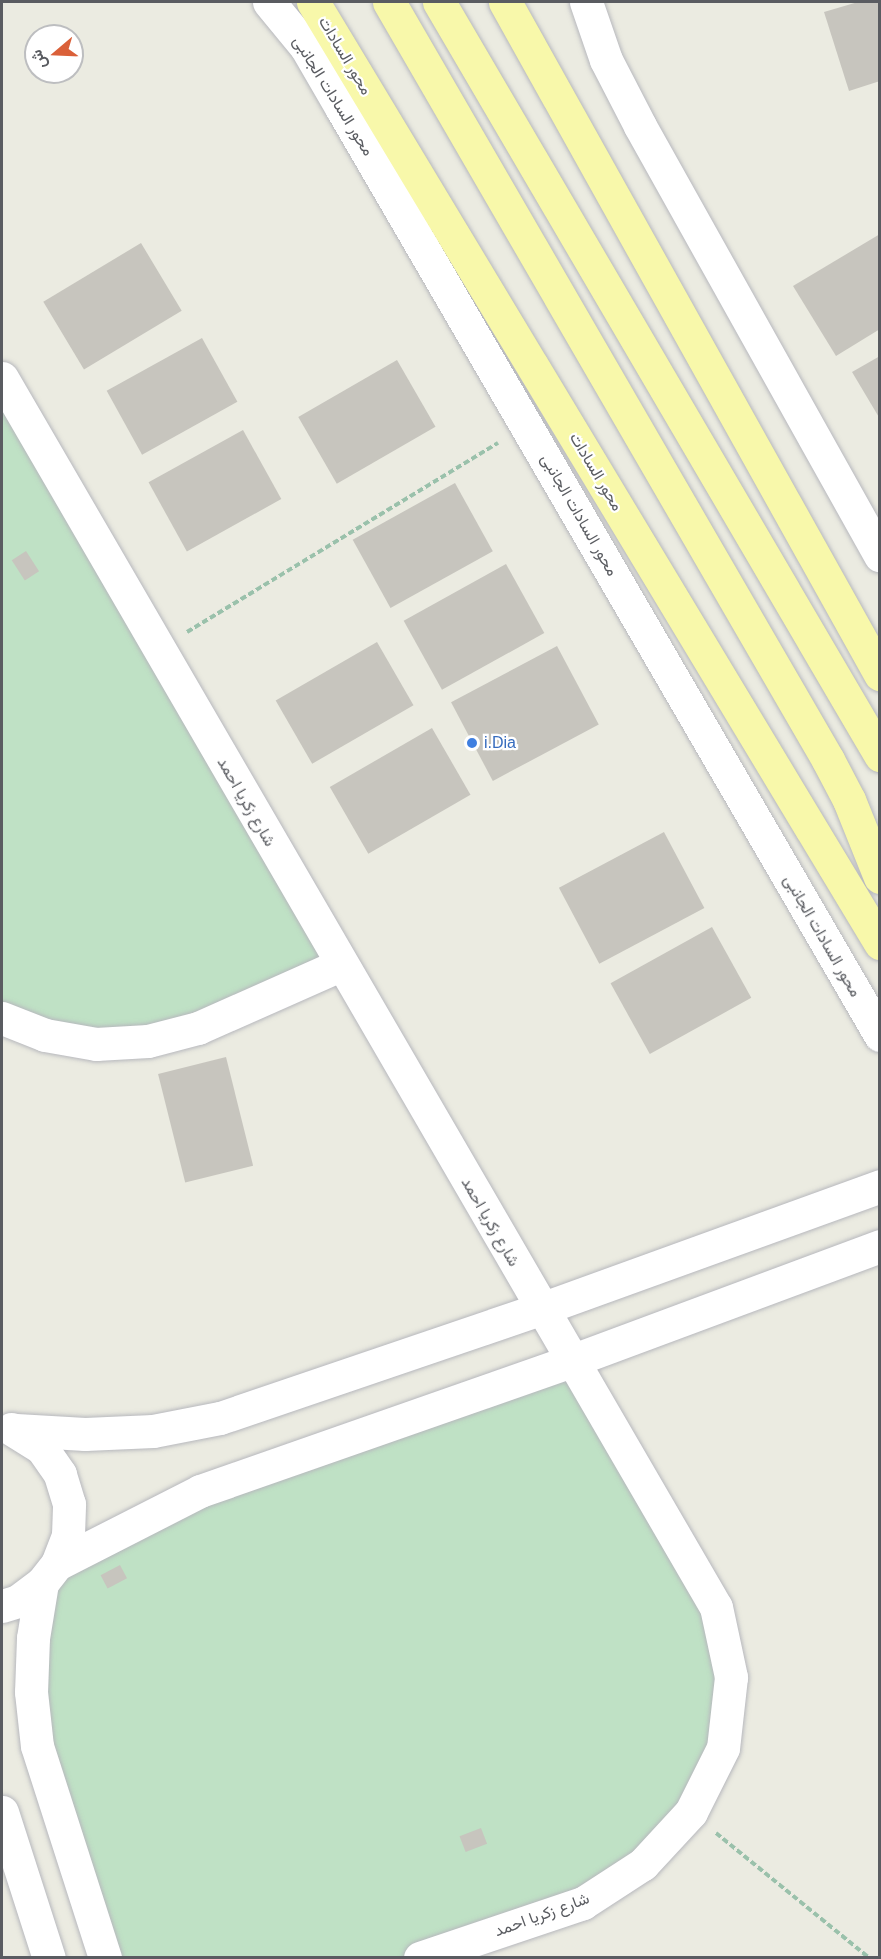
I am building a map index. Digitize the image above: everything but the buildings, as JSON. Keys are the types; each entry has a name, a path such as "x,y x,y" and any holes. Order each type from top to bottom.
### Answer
{"main road":[{"name":"محور السادات","path":"313,2 879,943"},
{"path":"389,2 828,760 858,821 879,877"},
{"path":"439,2 879,754"},
{"path":"505,2 879,674"}],"street":[{"name":"محور السادات الجانبى","path":"269,2 306,48 879,1035"},
{"path":"586,2 606,60 640,126 879,555"},
{"name":"شارع زكريا احمد","path":"2,378 340,965 716,1607 731,1677 723,1748 690,1812 643,1864 583,1903 420,1958"},
{"path":"2,1018 45,1035 96,1044 148,1041 198,1028 340,965"},
{"path":"9,1428 85,1434 153,1431 220,1418 541,1309 879,1185"},
{"path":"2,1606 18,1601 49,1574 200,1491 571,1361 879,1246"},
{"path":"9,1428 42,1449 60,1474 69,1504 68,1535 49,1574 33,1638 31,1692 37,1746 105,1958"},
{"path":"2,1812 49,1958"}],"path":[{"path":"158,650 526,426"},
{"path":"690,1812 869,1958"}],"green space":[{"path":"2,378 340,965 148,1041 2,1018"},
{"path":"571,1361 716,1607 723,1748 643,1864 420,1957 105,1957 37,1746 57,1564"}],"place":[{"name":"i.Dia","path":"472,743"}]}
